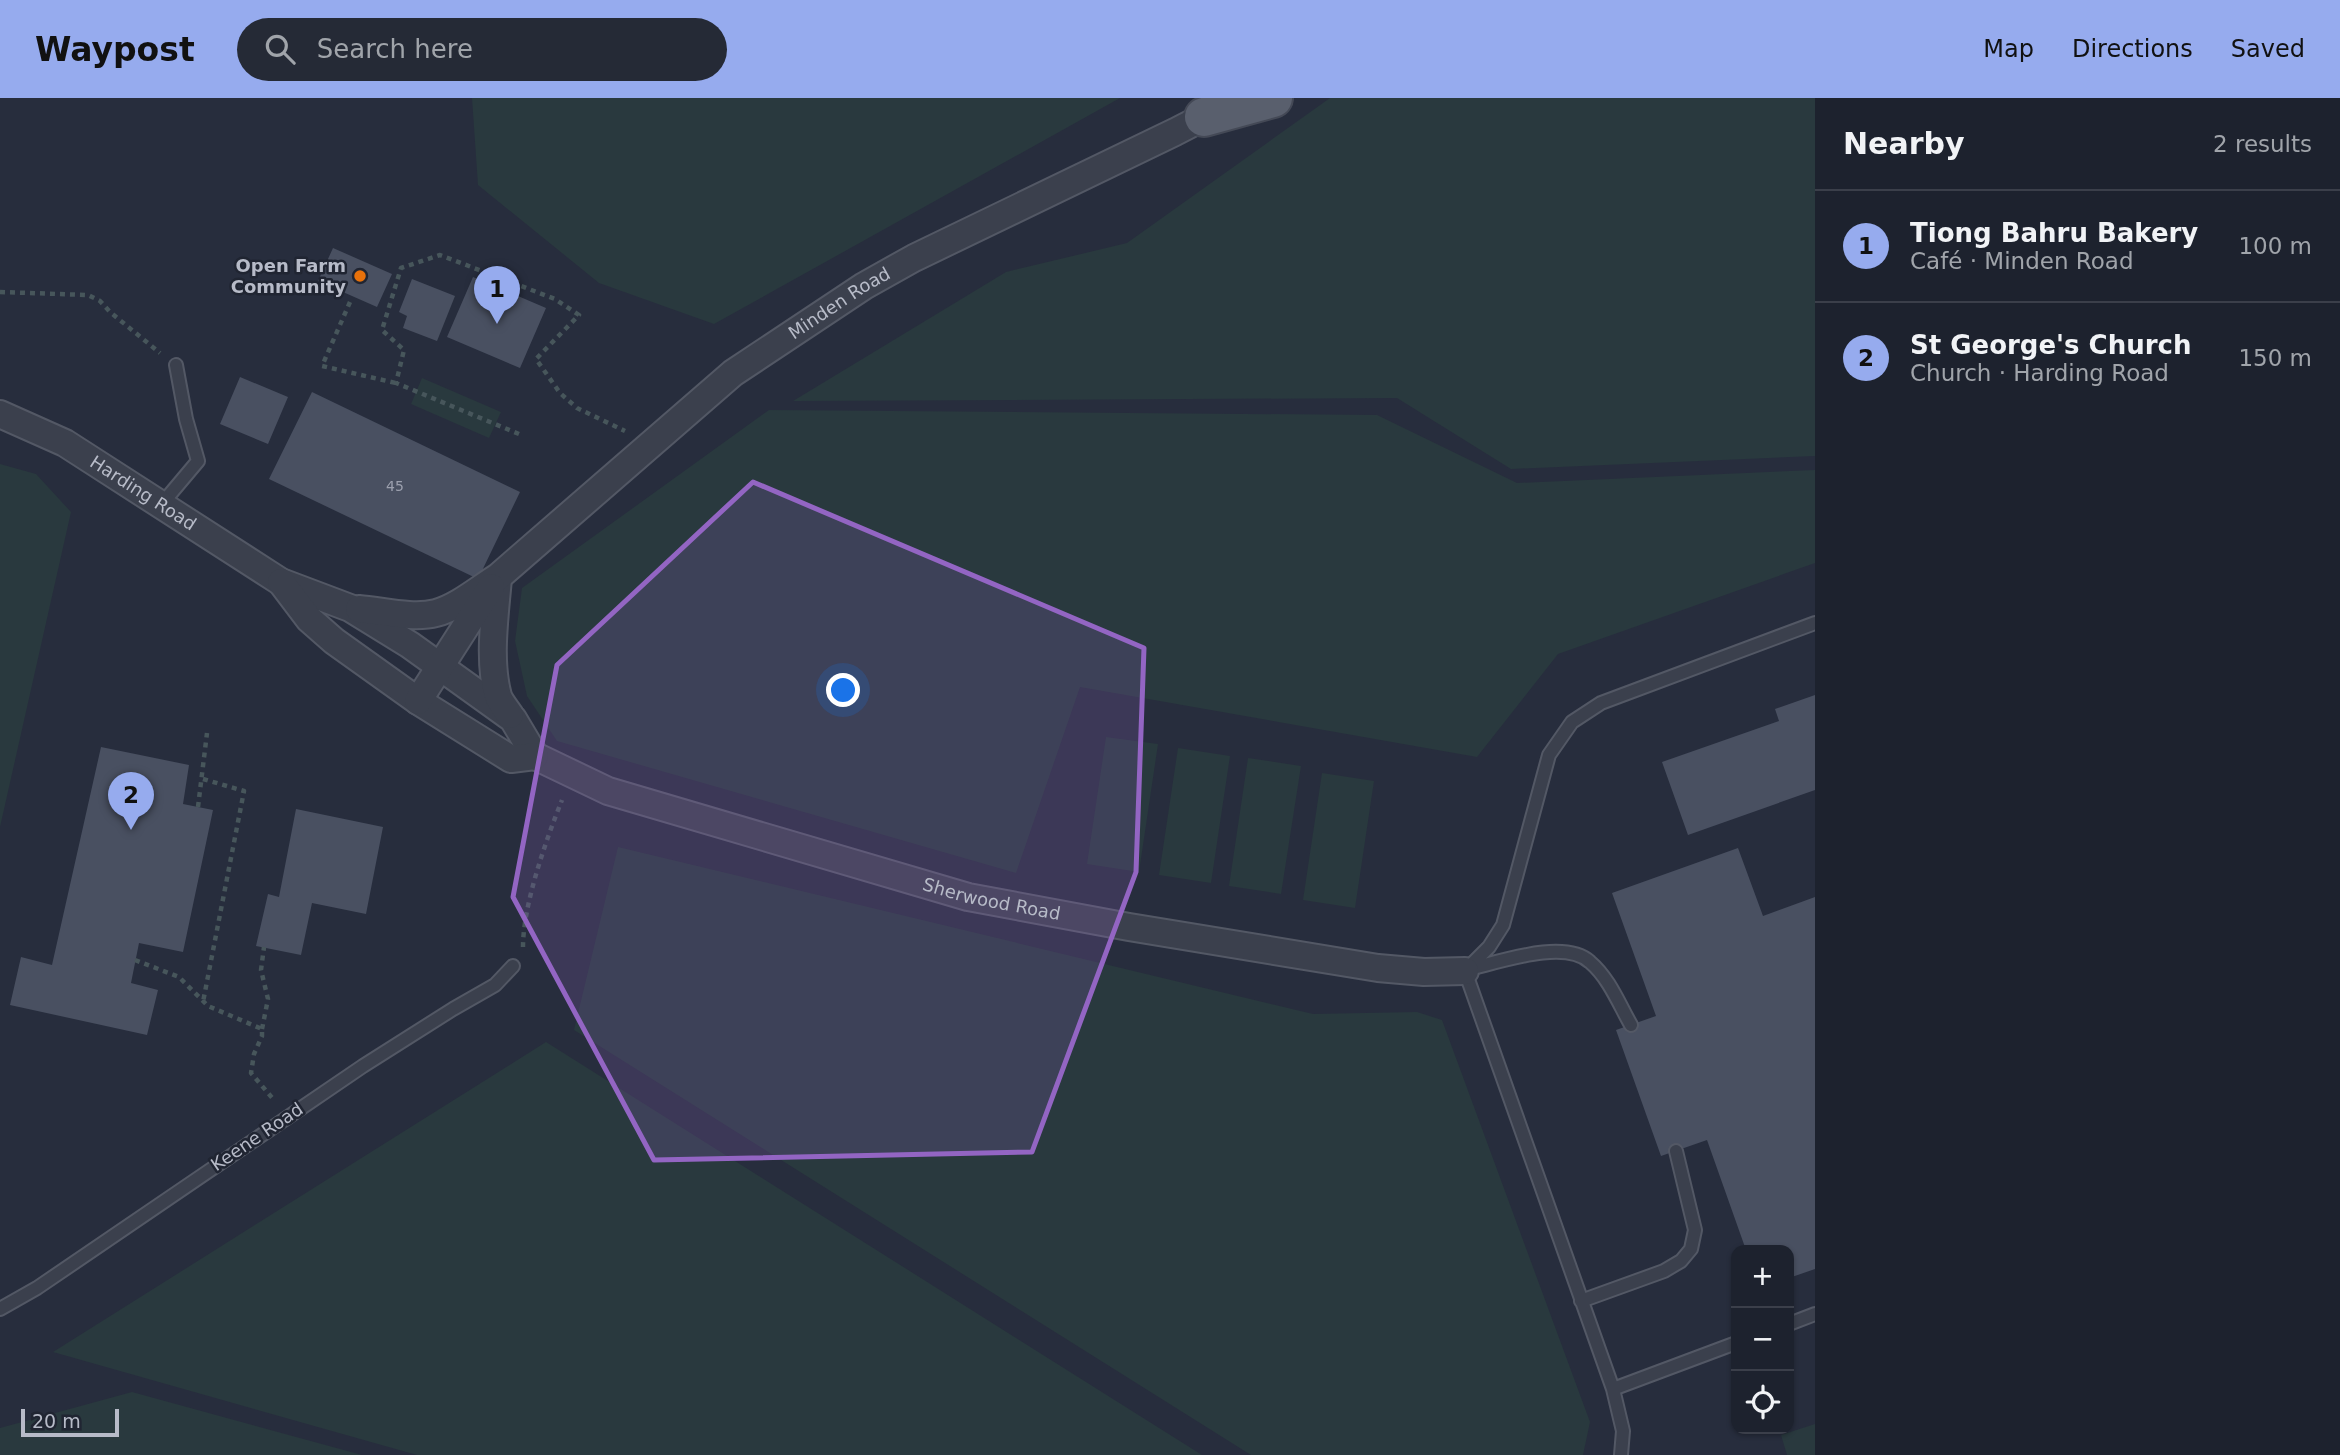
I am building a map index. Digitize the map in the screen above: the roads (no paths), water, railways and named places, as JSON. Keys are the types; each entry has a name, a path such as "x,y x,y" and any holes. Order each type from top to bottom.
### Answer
{"main road":[{"path":"1201,111 1273,98"}],"street":[{"name":"Minden Road","path":"351,608 409,614 436,613 463,600 498,577 733,373 853,293 914,258 1201,111"},
{"name":"Harding Road","path":"0,414 65,443 281,582 351,608 440,665"},
{"name":"Minden Road","path":"418,701 498,577"},
{"path":"498,577 493,641 498,697 535,756"},
{"name":"Harding Road","path":"281,582 309,619 334,641 418,701"},
{"path":"440,665 513,719"},
{"name":"Sherwood Road","path":"418,701 511,759 535,756 608,791 968,897 1378,968 1424,972 1465,971"}],"lane":[{"path":"160,505 198,461 186,419 176,365"},
{"path":"1465,971 1489,947 1503,925 1549,755 1572,722 1601,703 1815,623"},
{"path":"1465,971 1553,951 1574,952 1589,960 1603,975 1631,1025"},
{"name":"Keene Road","path":"0,1309 37,1288 290,1115 453,1009 495,985 513,966"},
{"path":"1465,971 1613,1390 1623,1431 1621,1455"},
{"path":"1581,1301 1664,1271 1681,1261 1691,1249 1695,1230 1676,1151"},
{"path":"1794,1322 1815,1314"},
{"path":"1613,1390 1731,1345"}],"place":[{"name":"Open Farm Community","path":"360,276"},
{"name":"Tiong Bahru Bakery","path":"497,324"},
{"name":"St George's Church","path":"131,830"}]}
